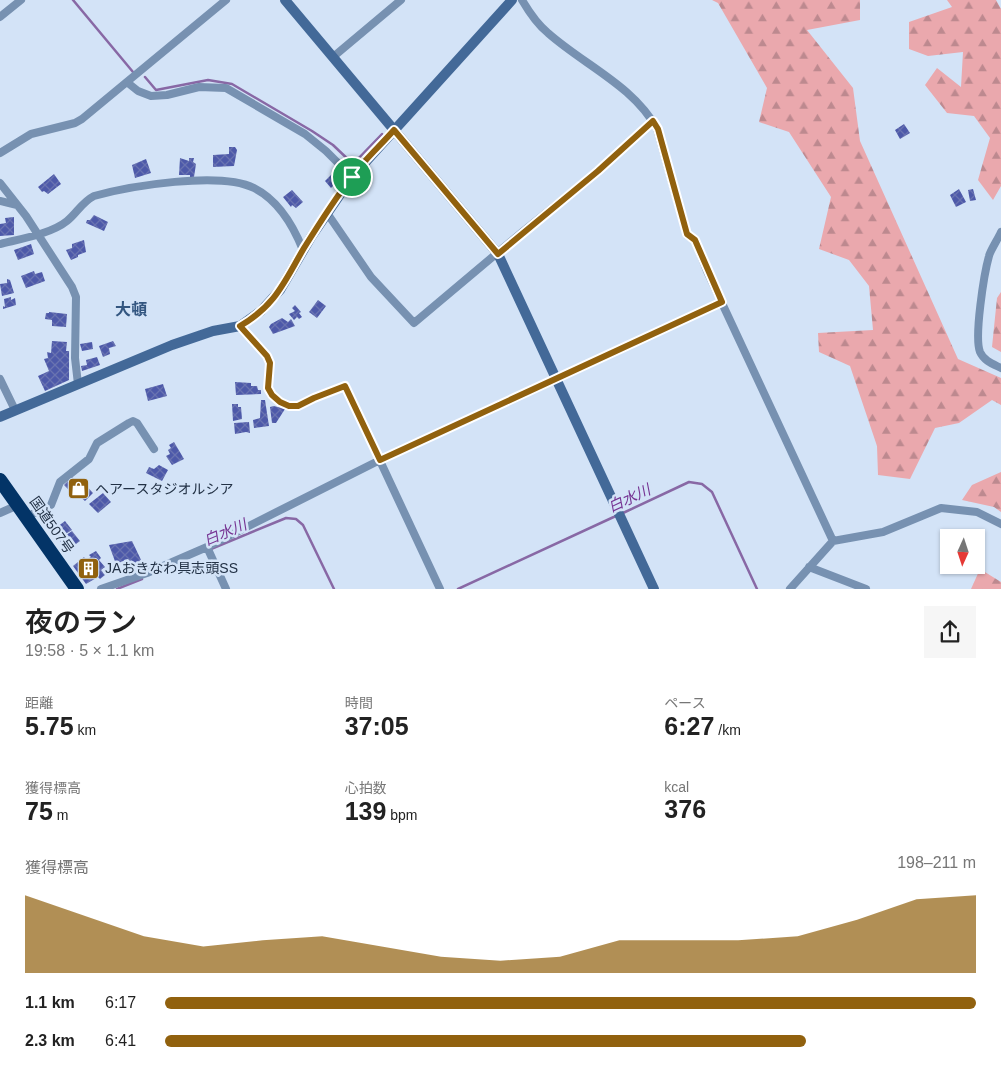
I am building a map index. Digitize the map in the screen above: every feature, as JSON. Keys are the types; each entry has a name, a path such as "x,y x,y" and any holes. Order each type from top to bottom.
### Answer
{"highway":[{"name":"国道507号","path":"0,480 77,589"}],"street":[{"path":"0,17 21,0"},
{"path":"0,152 31,134 75,123 82,119 128,83 226,0"},
{"path":"285,0 498,254 654,589"},
{"path":"333,57 402,0"},
{"path":"0,417 194,337 240,326 252,319 272,302 303,250 352,177 512,0"},
{"path":"522,0 535,21 548,34 609,78 646,110 658,129 687,234 695,240 832,541"},
{"path":"128,83 138,91 151,96 199,87 226,88 305,134 326,151 352,177"},
{"path":"328,213 371,277 414,323 598,171 653,121"},
{"path":"0,182 38,234 76,297 75,358 78,384"},
{"path":"0,244 38,234 68,220 88,199 102,194 172,182 225,182 241,183 254,188 265,196 286,217 295,230 303,250"},
{"path":"0,202 16,205"},
{"path":"1001,232 998,246 989,253 978,340 980,351 985,360 1001,368"},
{"path":"101,589 147,573 207,547 380,460 722,302"},
{"path":"240,326 267,356 270,363 268,388 272,395 280,402 289,406 298,406 345,386 440,589"},
{"path":"0,380 15,410"},
{"path":"26,517 51,505 60,482 89,459 97,443 129,423 133,421 137,423 154,449"},
{"path":"0,513 18,505"},
{"path":"790,589 832,541 883,532 941,508 977,512 1001,524"},
{"path":"207,547 226,589"},
{"path":"809,567 866,589"}],"green space":[{"path":"712,0 860,0 860,20 807,30 853,88 860,141 958,359 1001,378 1001,405 992,400 959,423 935,428 910,479 878,475 877,446 850,366 819,352 818,333 873,330 869,286 849,260 819,249 831,197 789,132 759,122 767,88 718,3"},
{"path":"947,0 996,0 1001,9 1001,186 993,200 978,180 990,138 974,116 947,113 925,85 937,68 961,87 963,52 928,56 909,49 909,22 952,7"},
{"path":"1001,292 1001,352 992,347 997,298"},
{"path":"1001,472 1001,512 994,507 962,500 972,485"},
{"path":"985,572 1001,582 1001,589 971,589 978,574 985,574"}],"building":[{"path":"904,124 910,133 900,139 895,130"},
{"path":"229,147 235,147 237,150 234,166 213,167 213,155 229,154"},
{"path":"180,158 189,161 189,158 194,158 193,162 196,164 194,177 179,175"},
{"path":"146,159 151,173 135,178 132,165"},
{"path":"333,173 339,180 331,188 325,181"},
{"path":"54,174 61,184 48,194 44,191 42,192 38,187"},
{"path":"959,189 966,202 956,207 950,195"},
{"path":"973,189 976,200 970,201 968,190"},
{"path":"292,190 303,202 296,208 292,205 291,207 283,197"},
{"path":"94,215 108,222 104,231 86,223"},
{"path":"14,217 14,235 0,236 0,224 6,223 5,218"},
{"path":"84,240 86,252 71,260 66,250 72,248 72,244"},
{"path":"31,244 34,254 18,260 14,250"},
{"path":"34,271 35,274 42,272 45,281 26,288 21,276"},
{"path":"7,279 10,280 14,293 2,296 0,284 7,283"},
{"path":"11,297 11,300 15,298 16,305 3,309 3,306 5,307 4,299"},
{"path":"318,300 326,306 317,318 309,312"},
{"path":"295,305 301,312 299,313 302,317 299,319 297,317 294,320 289,314 295,311 292,308"},
{"path":"46,313 67,314 66,327 52,326 52,320 45,319"},
{"path":"282,318 288,322 291,319 295,326 273,334 269,327"},
{"path":"52,341 67,342 66,351 69,351 69,380 45,391 38,376 49,371 44,359 48,358 47,352 51,353"},
{"path":"113,341 116,346 109,348 110,354 103,357 99,346"},
{"path":"92,342 93,349 82,351 80,344"},
{"path":"97,357 100,365 82,371 81,366 87,365 86,360"},
{"path":"235,382 251,383 251,386 257,386 258,390 261,390 261,394 236,395"},
{"path":"163,384 167,396 148,401 145,389"},
{"path":"261,400 265,400 269,426 254,428 253,420 260,418"},
{"path":"232,404 238,404 238,407 241,407 242,419 233,421"},
{"path":"274,406 285,409 276,423 272,423 270,407"},
{"path":"249,422 250,433 235,434 234,423"},
{"path":"174,442 184,459 172,465 166,456 170,454 168,450 171,448 169,445"},
{"path":"159,465 168,470 162,481 146,473 149,467 154,469"},
{"name":"ヘアースタジオルシア","path":"72,477 80,485 83,482 93,493 85,501 78,495 76,497 64,485"},
{"path":"103,493 111,502 98,513 89,504"},
{"path":"65,521 72,530 64,535 57,527"},
{"path":"72,531 80,541 68,550 59,540"},
{"path":"132,541 143,564 135,568 128,559 116,564 109,545"},
{"name":"JAおきなわ具志頭SS","path":"96,551 101,558 99,560 105,567 101,570 105,575 86,584 73,566 84,557 86,560 91,557 89,555"}],"waterway":[{"path":"73,0 133,72"},
{"path":"145,77 156,90 208,80 232,84 312,131 333,145 353,164 382,134"},
{"name":"白水川","path":"623,513 689,482 702,484 712,492 757,589"},
{"name":"白水川","path":"458,589 618,515"},
{"name":"白水川","path":"211,549 286,518 296,519 303,525 334,589"},
{"name":"白水川","path":"117,589 142,579"}],"place":[{"name":"ヘアースタジオルシア","path":"79,489"},
{"name":"JAおきなわ具志頭SS","path":"89,568"}],"district":[{"name":"大頓","path":"131,309"}],"route":[{"path":"653,121 658,129 687,234 695,240 722,302 380,460 345,386 298,406 289,406 280,402 272,395 268,388 270,363 267,356 240,326 252,319 272,302 311,237 352,177 394,130 498,254 598,171 653,121"}]}
